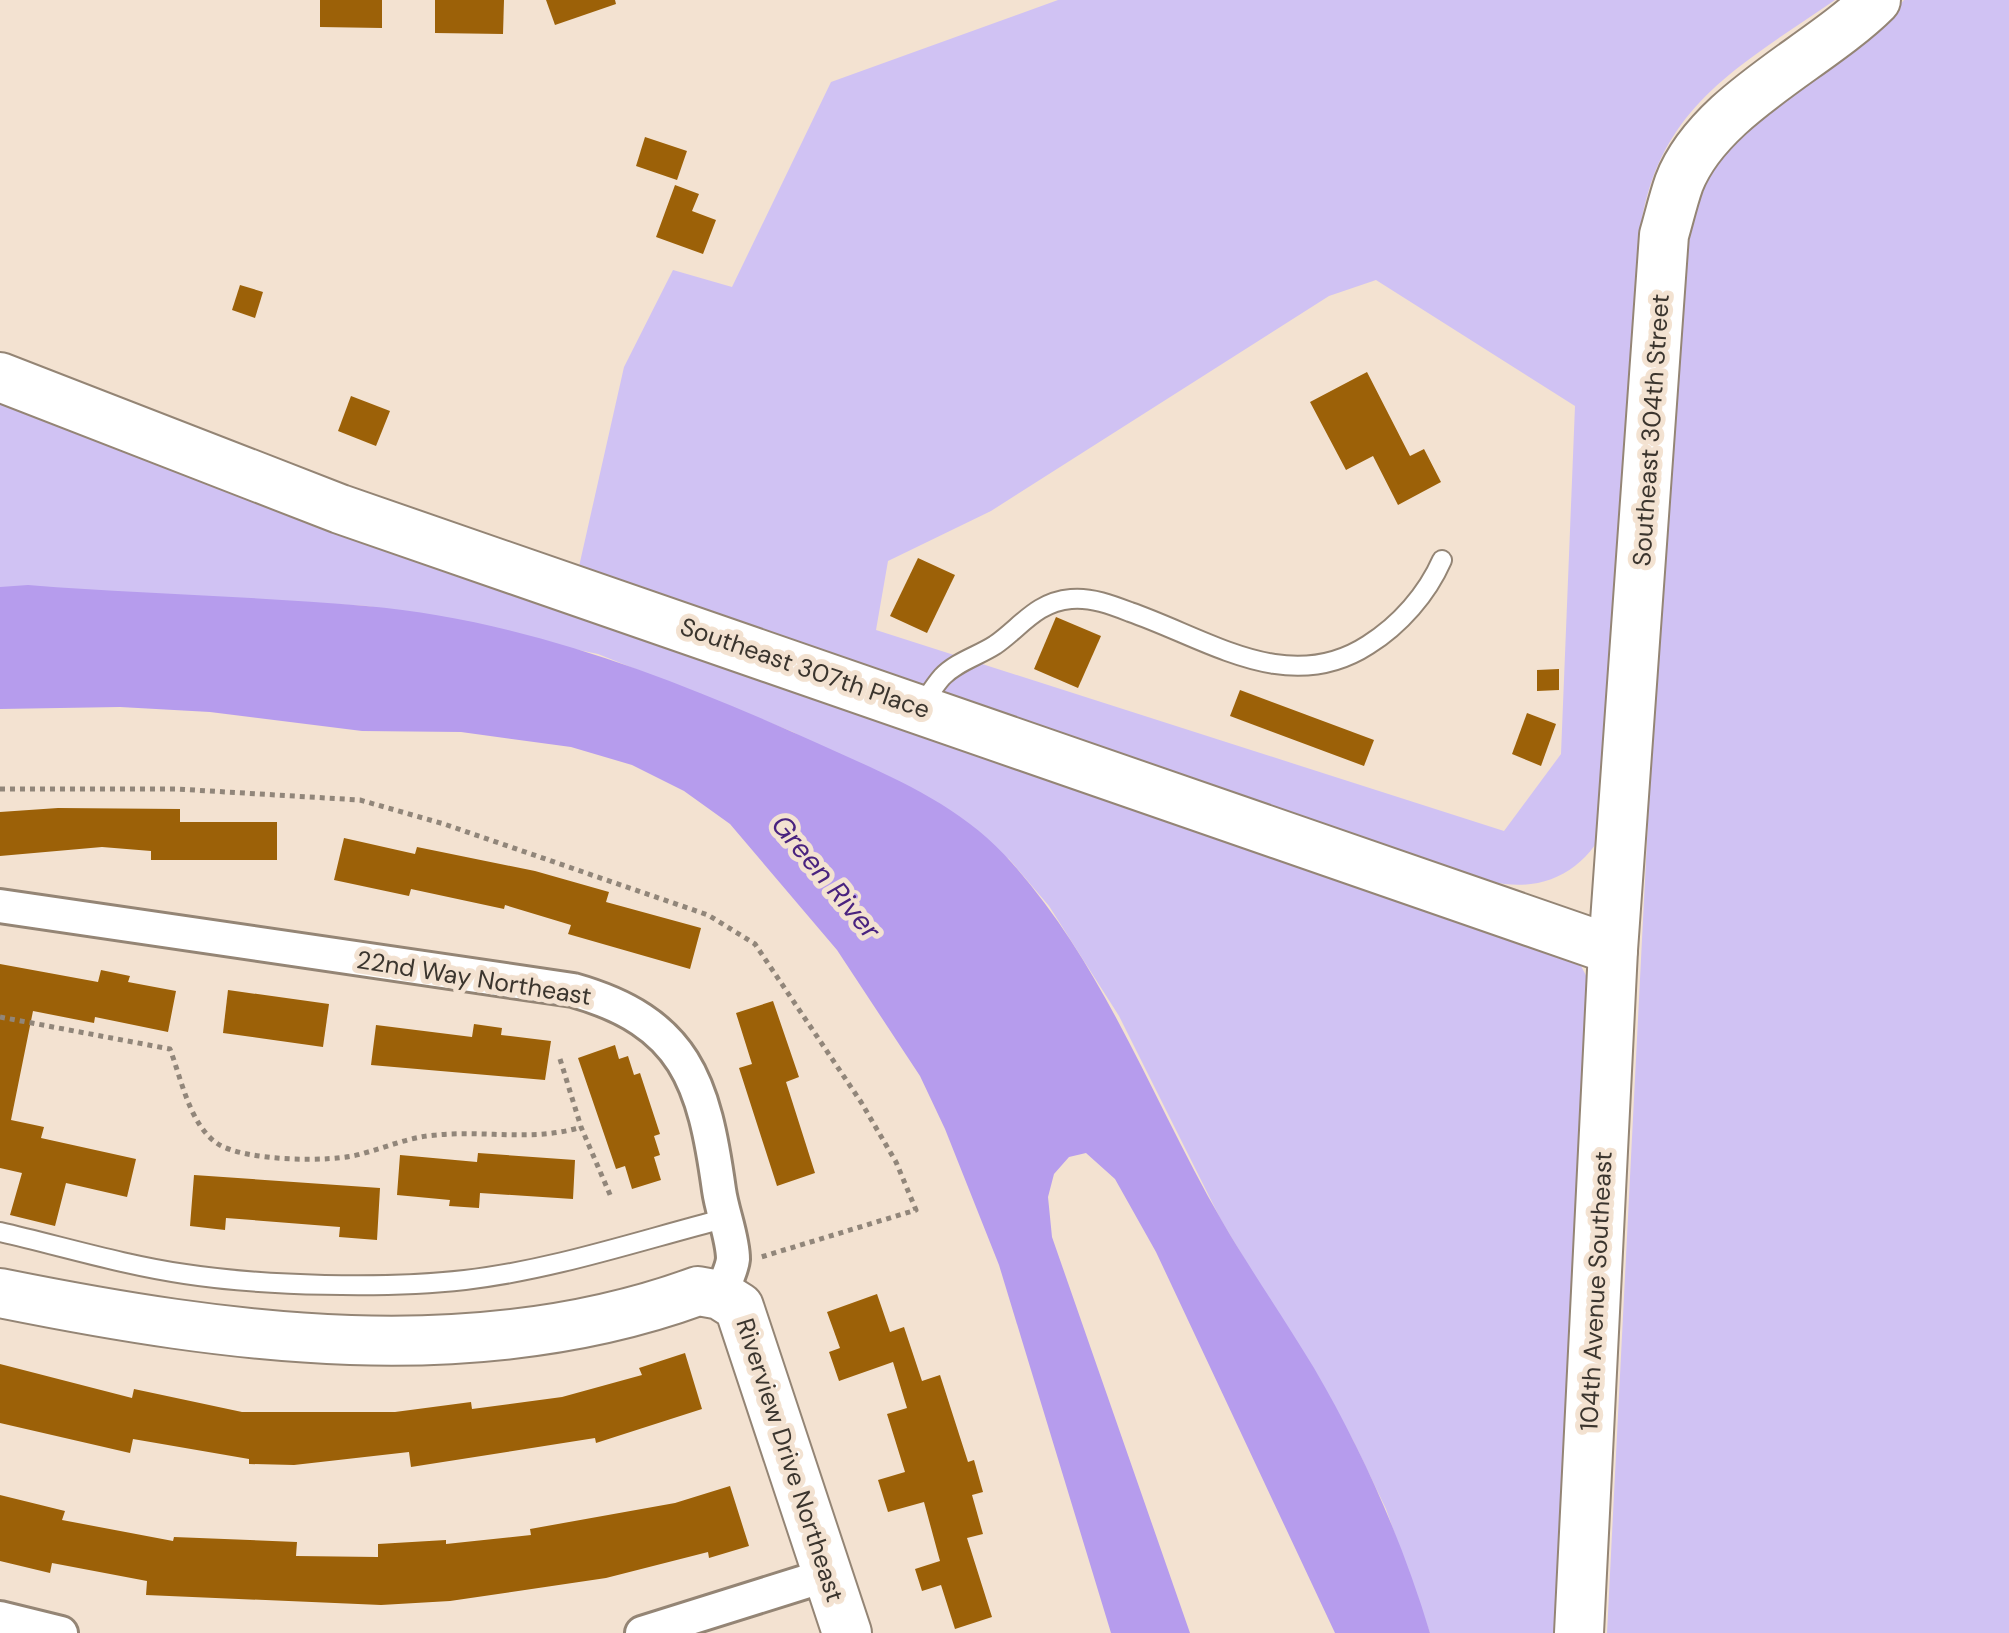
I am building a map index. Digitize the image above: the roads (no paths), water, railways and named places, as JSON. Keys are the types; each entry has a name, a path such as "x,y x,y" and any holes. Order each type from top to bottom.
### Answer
{"street":[{"name":"Southeast 304th Street","path":"1613,950 1664,235 1680,181 1702,145 1729,116 1843,33 1876,0"},
{"name":"Southeast 307th Place","path":"0,377 340,509 1613,950"},
{"name":"22nd Way Northeast","path":"0,906 572,990 611,1000 651,1023 687,1064 712,1142 727,1277"},
{"name":"104th Avenue Southeast","path":"1579,1633 1613,950"},
{"path":"0,1292 140,1321 319,1341 564,1329 698,1291 727,1277"},
{"name":"Riverview Drive Northeast","path":"727,1277 847,1633"},
{"path":"642,1633 827,1575"},
{"path":"0,1618 61,1633"}],"lane":[{"path":"920,708 944,674 995,645 1035,610 1076,598 1102,602 1267,664 1318,668 1352,656 1381,637 1416,602 1442,560"},
{"path":"0,1232 183,1274 300,1282 405,1281 464,1280 549,1264 723,1220"}],"water":[{"name":"Green River","path":"28,585 366,606 425,613 540,638 653,675 763,719 896,779 969,823 1012,863 1045,904 1101,991 1222,1221 1314,1368 1349,1432 1394,1530 1430,1633 1335,1633 1156,1252 1115,1179 1086,1153 1069,1157 1054,1174 1048,1197 1052,1237 1190,1633 1111,1633 999,1265 945,1129 920,1076 837,950 730,824 684,791 632,765 571,747 461,732 362,731 210,712 120,707 0,709 0,587"}]}
